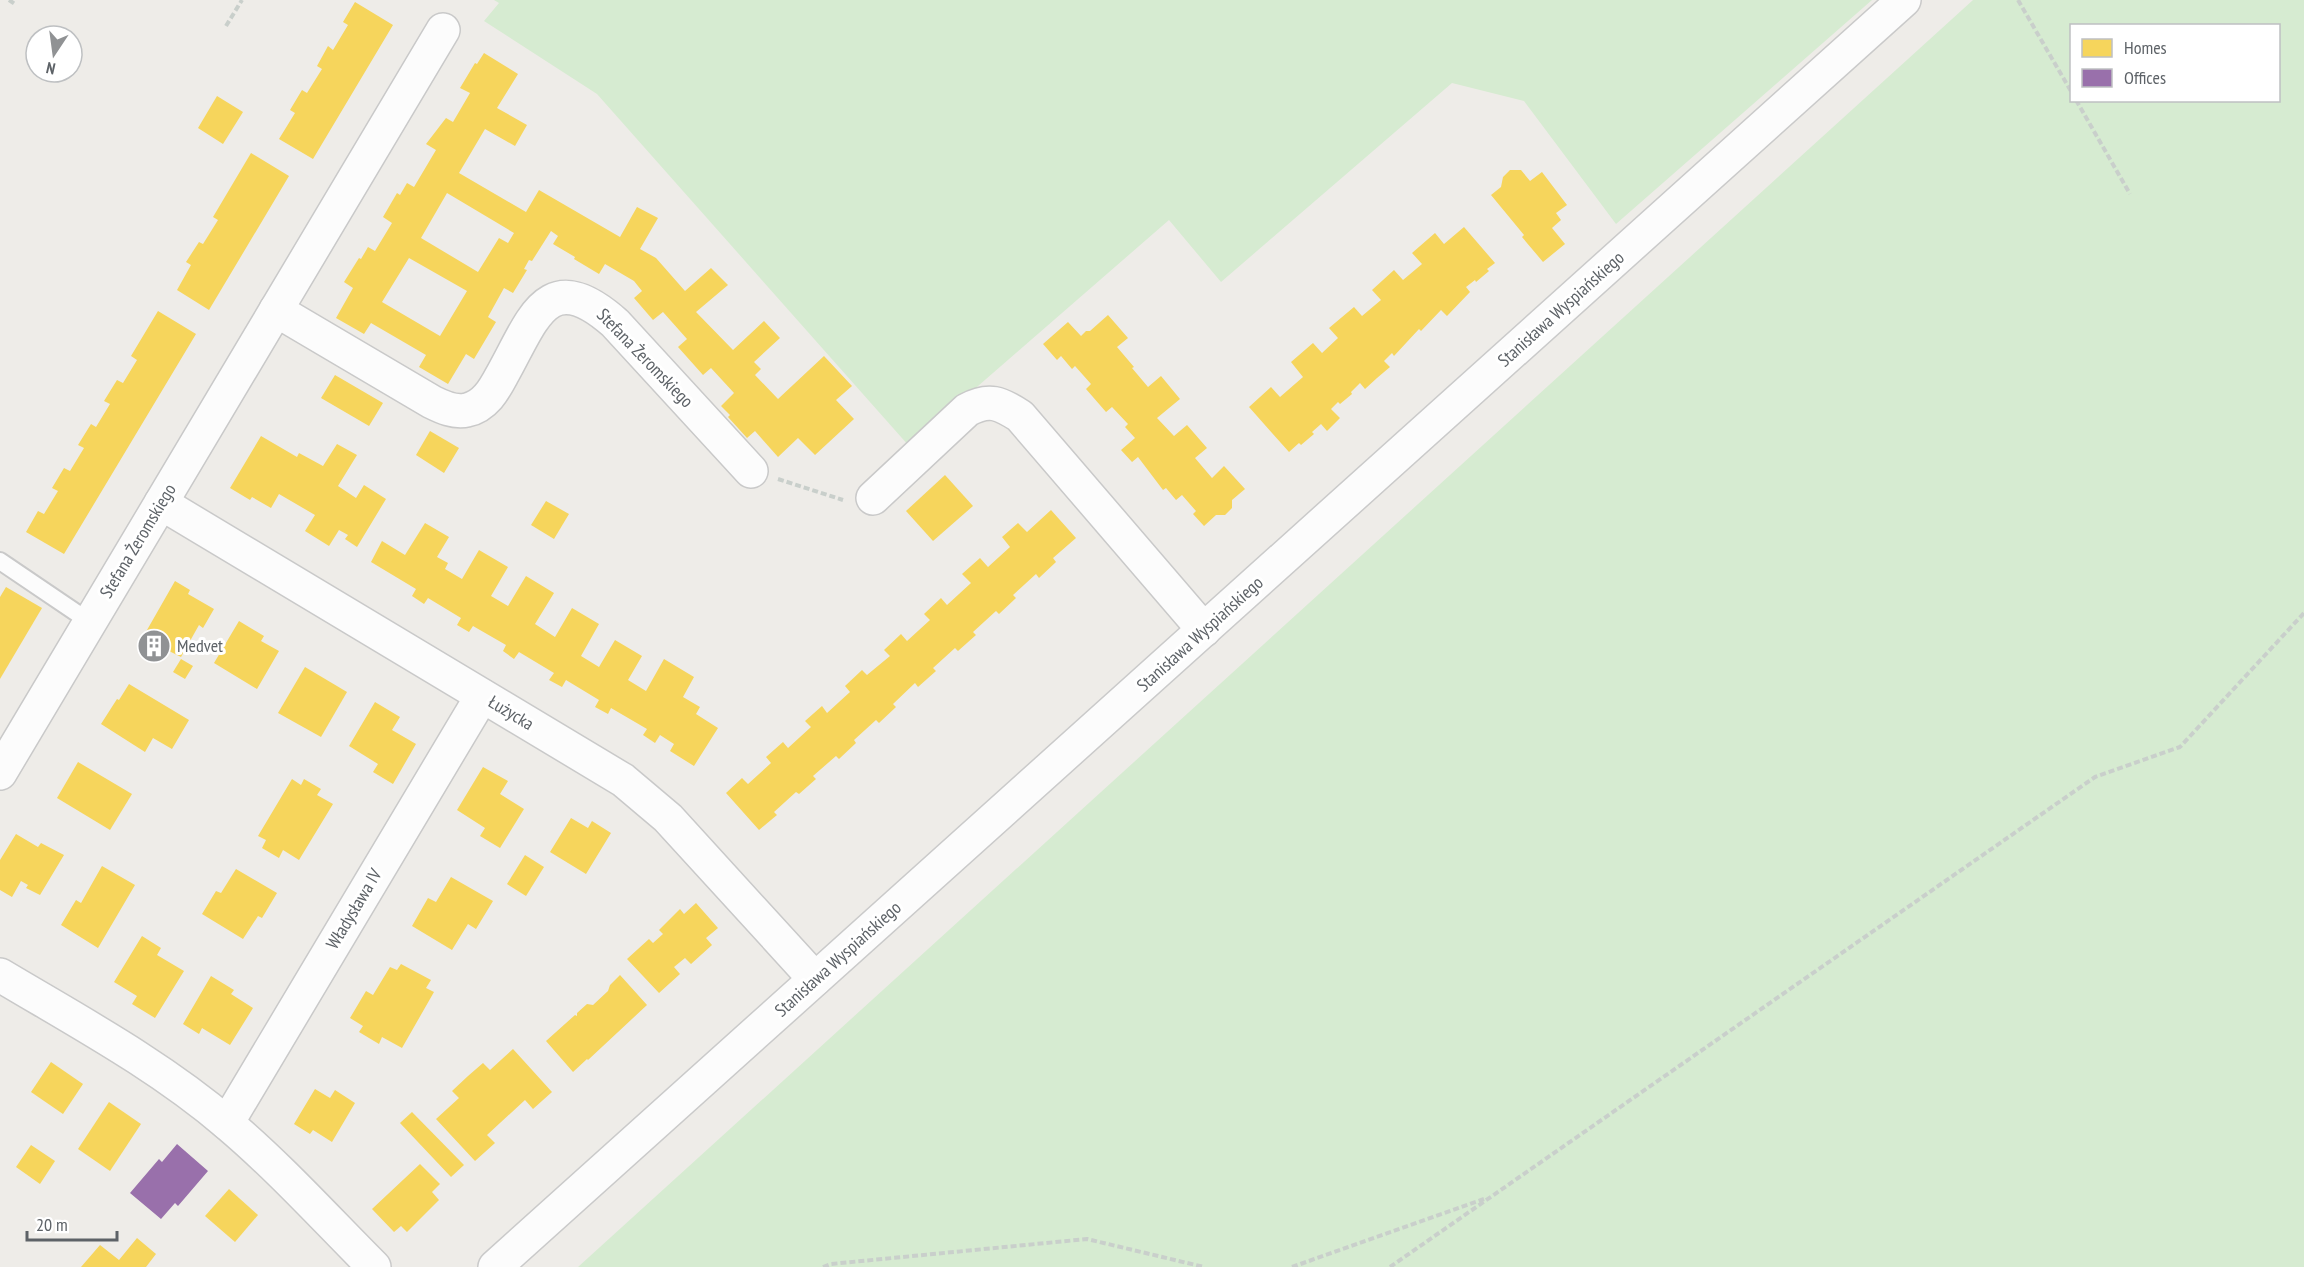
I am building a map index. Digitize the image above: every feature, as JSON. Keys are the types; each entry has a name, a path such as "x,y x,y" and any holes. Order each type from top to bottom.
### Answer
{"street":[{"name":"Stanisława Wyspiańskiego","path":"495,1267 1904,0"},
{"name":"Stefana Żeromskiego","path":"0,773 443,30"},
{"name":"Stefana Żeromskiego","path":"276,310 432,402 458,411 476,407 491,395 538,311 553,300 568,296 579,298 590,303 615,323 751,471"},
{"path":"873,498 967,410 980,403 1006,407 1020,416 1204,630"},
{"name":"Łużycka","path":"161,502 603,768 641,794 668,818 815,980"},
{"name":"Władysława IV","path":"227,1123 482,696"},
{"path":"0,975 142,1062 227,1123 374,1267"}],"lane":[{"path":"0,561 90,622"}],"path":[{"path":"9,0 15,4"},
{"path":"226,26 242,0"},
{"path":"2018,0 2070,90"},
{"path":"2077,102 2130,194"},
{"path":"751,471 844,500 873,498"},
{"path":"1390,1267 2095,777 2180,747 2304,613"},
{"path":"1292,1267 1488,1198"},
{"path":"823,1267 831,1264 1087,1239 1204,1267"}],"green space":[{"path":"494,0 1872,0 1616,224 1524,101 1452,83 1221,282 1169,220 909,446 597,94 484,21 499,3"},
{"path":"1973,0 2304,0 2304,1267 578,1267"}],"building: Homes":[{"path":"355,2 393,25 313,159 279,139 295,113 290,110 302,90 307,93 322,69 317,66 328,46 333,50 348,25 343,22"},
{"path":"484,53 518,74 497,108 527,125 515,146 485,129 459,173 526,212 539,190 620,237 637,207 658,218 640,249 656,258 685,291 711,268 728,285 696,312 733,350 764,321 780,338 754,362 761,369 755,375 778,399 824,356 852,386 836,400 854,419 815,455 798,438 778,457 755,431 747,438 721,406 734,393 711,368 703,375 678,347 687,339 663,312 653,320 634,298 642,291 634,281 605,264 599,274 574,259 575,257 553,244 558,236 551,231 532,261 529,260 524,269 527,270 513,293 504,288 488,317 496,322 474,359 466,354 448,384 419,367 426,355 371,323 364,334 336,318 353,288 344,282 368,247 375,251 392,223 383,217 397,193 400,195 407,183 414,187 436,150 426,144 446,118 453,122 470,93 460,88 475,63 477,64","holes":["447,193 514,233 508,243 499,238 478,272 421,238","409,258 467,291 440,336 382,302"]},
{"path":"217,96 243,112 223,144 198,128"},
{"path":"251,153 289,176 209,310 177,290 191,265 186,262 199,242 203,244 218,220 213,217"},
{"path":"1510,170 1521,170 1530,181 1542,172 1567,205 1556,213 1561,220 1552,228 1565,244 1543,262 1491,195 1501,187 1503,177"},
{"path":"1464,227 1495,263 1487,269 1489,271 1466,287 1470,292 1447,316 1441,310 1421,331 1419,329 1394,356 1392,353 1384,361 1390,367 1365,389 1360,383 1351,392 1352,394 1340,404 1338,402 1331,409 1340,418 1327,431 1321,424 1312,432 1314,434 1289,452 1249,407 1271,387 1280,397 1303,377 1291,362 1313,343 1322,353 1338,338 1329,328 1354,307 1362,316 1381,300 1372,290 1394,270 1403,280 1422,264 1412,253 1435,233 1444,244"},
{"path":"158,311 196,334 64,554 26,532 38,511 44,514 58,491 52,488 64,468 70,471 84,448 78,445 91,424 96,427 110,404 104,401 117,380 123,383 137,360 131,356"},
{"path":"1108,315 1128,338 1117,347 1148,387 1161,376 1180,399 1157,418 1174,436 1187,425 1207,448 1195,458 1212,478 1224,466 1245,489 1232,500 1232,508 1225,515 1216,515 1204,526 1193,514 1196,511 1182,495 1176,500 1166,488 1163,490 1138,457 1132,462 1121,450 1135,438 1125,427 1128,424 1112,407 1106,412 1086,389 1091,384 1075,366 1072,369 1061,356 1057,360 1043,344 1068,322 1081,336"},
{"path":"335,375 383,403 369,426 321,398"},
{"path":"430,431 459,448 444,473 416,455"},
{"path":"261,436 297,457 299,453 323,466 337,444 357,455 338,486 356,498 364,485 386,499 357,547 345,539 348,535 339,530 329,546 305,531 315,515 279,494 271,508 252,497 250,500 230,488"},
{"path":"945,475 973,506 933,541 906,511"},
{"path":"546,501 569,514 554,539 531,525"},
{"path":"1051,510 1076,538 1053,558 1056,562 1039,578 1036,574 1013,595 1016,598 999,614 996,611 973,632 976,635 958,651 955,648 933,668 936,671 918,687 915,683 893,704 896,707 879,723 876,720 854,740 856,743 839,759 836,756 813,776 816,779 799,794 796,792 774,812 777,815 759,830 726,793 742,778 748,784 771,763 766,757 783,742 788,748 811,727 805,721 822,706 827,713 850,692 845,686 862,670 867,675 890,656 884,650 901,634 907,641 930,620 924,614 941,598 947,605 971,583 962,574 980,558 988,567 1010,547 1002,537 1018,523 1027,532"},
{"path":"425,523 449,537 437,557 448,563 445,569 462,579 479,550 508,567 491,596 508,606 526,576 554,593 535,624 555,637 572,608 599,624 581,656 599,667 615,640 642,656 628,680 646,691 664,659 694,677 683,697 700,707 696,714 718,728 694,766 670,751 674,744 660,735 655,743 643,735 647,729 611,708 608,714 595,707 599,700 566,680 562,687 549,680 554,673 519,652 514,659 503,651 506,645 473,626 469,632 457,625 461,618 428,598 424,604 412,596 416,589 371,562 382,541 405,555"},
{"path":"175,581 190,590 188,594 214,609 203,628 199,625 181,657 165,649 161,656 139,644"},
{"path":"6,587 42,608 0,679 0,597"},
{"path":"239,621 264,636 261,641 279,651 257,689 214,663"},
{"path":"181,659 193,666 185,679 173,672"},
{"path":"305,667 347,692 321,737 278,713"},
{"path":"129,684 189,720 172,749 153,738 145,752 101,724"},
{"path":"375,702 400,717 392,730 416,744 393,784 373,772 378,764 349,746"},
{"path":"78,762 132,794 110,830 57,798"},
{"path":"483,767 508,781 500,794 524,809 500,848 480,836 485,828 457,810"},
{"path":"292,779 301,785 304,779 321,789 317,795 333,804 299,860 283,850 279,858 262,848 266,840 258,836"},
{"path":"571,818 588,828 592,821 611,833 586,874 550,852"},
{"path":"16,834 38,847 41,843 64,855 40,895 26,888 28,885 21,881 12,897 0,890 0,860"},
{"path":"525,855 544,867 526,896 507,884"},
{"path":"102,866 135,885 98,948 61,925 76,900 81,903"},
{"path":"236,869 277,893 262,918 258,916 243,939 202,914 216,891 221,893"},
{"path":"451,877 493,901 476,929 468,924 452,950 412,926 428,898 436,902"},
{"path":"696,903 718,928 706,938 712,945 691,964 685,958 674,967 680,974 659,993 627,959 649,939 653,943 663,934 659,930 680,909 684,914"},
{"path":"142,936 161,948 157,955 184,971 155,1018 132,1004 137,996 114,982"},
{"path":"401,964 431,980 426,988 434,992 402,1048 382,1037 379,1044 359,1032 363,1026 350,1018 366,991 373,995 390,967 397,970"},
{"path":"620,975 647,1005 573,1072 546,1041 575,1015 577,1016 577,1013 587,1004 593,1005"},
{"path":"211,976 234,990 231,994 253,1008 230,1045 202,1028 199,1034 183,1024"},
{"path":"513,1049 552,1092 533,1109 525,1100 487,1135 495,1143 475,1161 436,1119 459,1098 452,1091 468,1076 483,1063 490,1070"},
{"path":"51,1062 83,1084 63,1114 31,1092"},
{"path":"315,1089 330,1098 335,1090 355,1103 332,1142 313,1130 310,1134 294,1124"},
{"path":"109,1102 141,1124 110,1171 78,1149"},
{"path":"412,1112 464,1165 451,1177 400,1123"},
{"path":"31,1145 55,1161 40,1184 16,1167"},
{"path":"420,1164 440,1184 432,1192 439,1200 407,1232 401,1226 394,1232 372,1209"},
{"path":"229,1189 258,1215 235,1242 205,1216"},
{"path":"137,1238 156,1254 146,1267 81,1267 100,1245 119,1260"}],"building: Offices":[{"path":"177,1144 208,1171 178,1206 175,1203 161,1219 130,1193 159,1159 162,1162"}],"place":[{"name":"Medvet","path":"154,646"}]}
